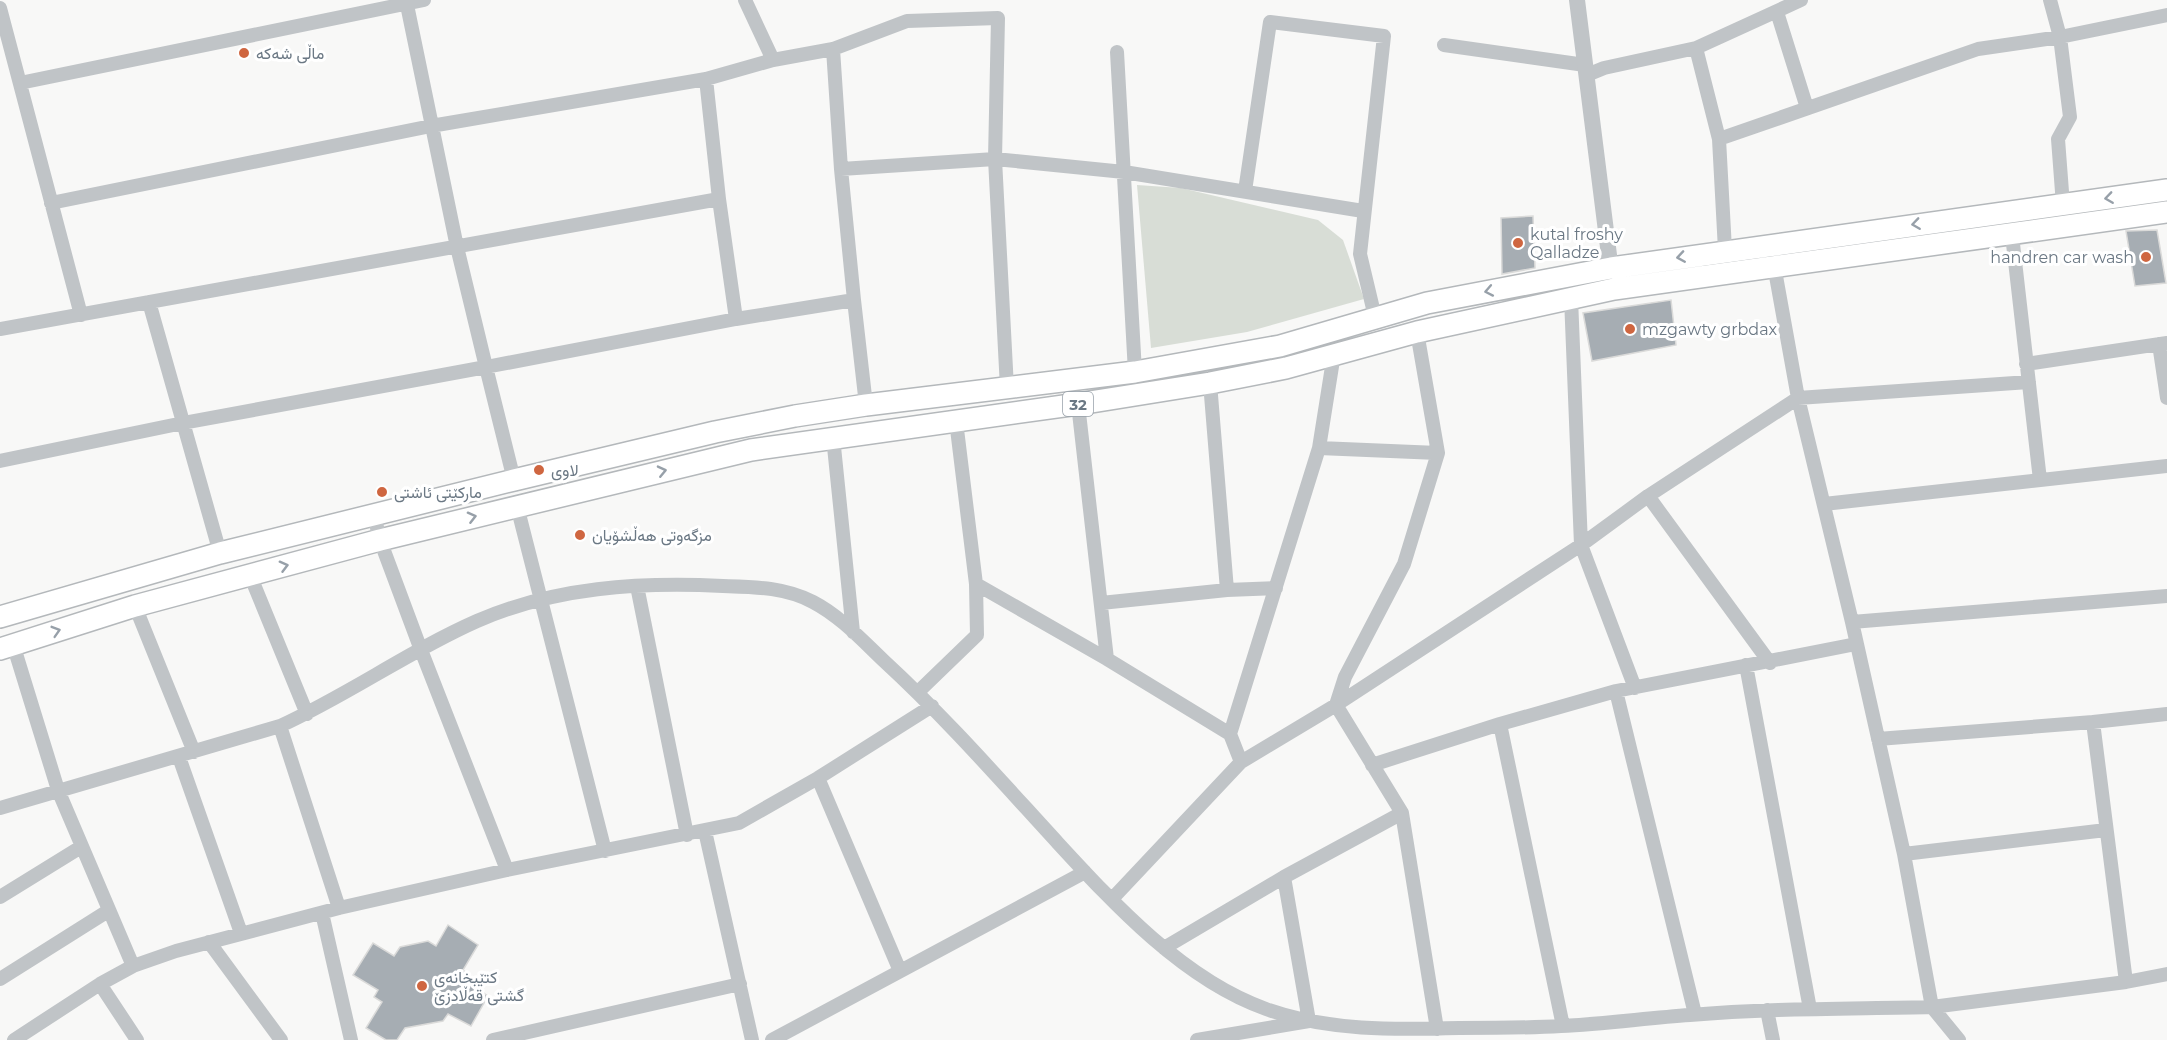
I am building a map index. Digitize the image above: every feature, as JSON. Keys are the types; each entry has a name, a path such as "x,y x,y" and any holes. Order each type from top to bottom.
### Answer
{"main road":[{"name":"32","path":"0,617 220,553 715,432 866,405 1135,372 1281,346 1427,303 1611,268 1725,250 2167,190"},
{"name":"32","path":"7,646 135,606 380,540 751,450 1210,383 1286,368 1417,332 1614,289 2167,212"}],"street":[{"path":"20,83 424,0"},
{"path":"745,0 773,60"},
{"path":"1577,0 1614,289"},
{"path":"1444,45 1586,70 1604,68 1696,48 1801,0"},
{"path":"2050,0 2060,37 2070,117 2058,139 2063,205"},
{"path":"406,2 457,247 514,480"},
{"path":"0,9 81,315"},
{"path":"1777,12 1807,108"},
{"path":"1719,139 1978,49 2060,37 2167,15"},
{"path":"51,202 431,126 706,79 773,60 833,49 907,21 998,18 995,159 1007,388"},
{"path":"1245,191 1270,22 1384,36 1360,254 1375,317"},
{"path":"1696,48 1719,139 1725,250"},
{"path":"833,49 841,169 866,405"},
{"path":"1117,52 1135,372"},
{"path":"706,79 719,199 736,319"},
{"path":"841,169 995,159 1124,172 1363,211"},
{"path":"0,329 719,199"},
{"path":"2012,235 2040,480"},
{"path":"1774,265 1798,398 1852,622 1904,854 1932,1007 1959,1040"},
{"path":"1571,298 1581,545 1635,688"},
{"path":"0,461 183,423 736,319 854,300"},
{"path":"149,302 220,553"},
{"path":"1417,332 1438,453 1404,564 1345,677 1336,705 1402,813 1437,1029"},
{"path":"2026,364 2163,344 2167,398"},
{"path":"1230,734 1319,448 1334,354"},
{"path":"1112,899 1241,762 1336,705 1581,545 1648,496 1798,398 2029,382"},
{"path":"1210,383 1227,590"},
{"path":"1078,404 1107,659"},
{"path":"918,692 977,635 976,584 957,421"},
{"path":"833,437 853,632"},
{"path":"1319,448 1438,453"},
{"path":"1824,504 2167,466"},
{"path":"1648,496 1770,663"},
{"path":"517,506 605,851"},
{"path":"374,515 380,540 421,650 507,870"},
{"path":"250,575 307,714"},
{"path":"976,584 1107,659 1230,734 1241,762"},
{"path":"0,808 280,726 307,714 481,619 541,598 594,589 637,586 707,585 779,590 796,594 824,608 918,692 1085,873 1164,948 1207,979 1262,1008 1309,1021 1383,1029 1563,1026 1767,1010 1932,1007 2126,982 2167,974"},
{"path":"637,586 687,835"},
{"path":"1101,603 1227,590 1276,588"},
{"path":"1852,622 2167,596"},
{"path":"135,606 194,752"},
{"path":"1372,765 1500,724 1616,691 1746,665 1770,663 1856,644"},
{"path":"7,646 58,790 133,966"},
{"path":"1746,665 1810,1009"},
{"path":"1616,691 1695,1014"},
{"path":"14,1040 100,984 133,966 209,942 322,912 507,870 739,823 818,778 932,706"},
{"path":"1878,739 2167,714"},
{"path":"2093,722 2126,982"},
{"path":"1500,724 1563,1026"},
{"path":"280,726 339,908"},
{"path":"179,756 241,933"},
{"path":"818,778 900,971"},
{"path":"1164,948 1284,877 1402,813"},
{"path":"1904,854 2106,830"},
{"path":"705,831 752,1040"},
{"path":"0,897 81,847"},
{"path":"772,1040 1085,873"},
{"path":"1284,877 1309,1021"},
{"path":"0,979 108,910"},
{"path":"322,912 351,1040"},
{"path":"209,942 281,1040"},
{"path":"100,984 137,1040"},
{"path":"493,1040 555,1033 740,984"},
{"path":"1262,1008 1267,1034"},
{"path":"1767,1010 1773,1040"},
{"path":"1197,1040 1267,1034 1309,1021"}],"shaded area":[{"path":"1137,185 1181,188 1318,220 1343,240 1364,299 1247,332 1151,348"}],"building":[{"name":"kutal froshy Qalladze","path":"1533,216 1535,268 1502,274 1501,218"},
{"name":"handren car wash","path":"2157,230 2166,283 2135,286 2126,231"},
{"name":"mzgawty grbdax","path":"1671,300 1676,345 1592,361 1583,313"},
{"name":"کتێبخانەی گشتی قەڵادزێ","path":"448,925 478,945 463,970 469,975 465,981 488,996 471,1026 448,1014 443,1021 405,1028 397,1040 386,1040 366,1028 382,1002 374,997 378,990 353,975 373,943 394,956 400,947 428,941 436,946"}],"place":[{"name":"ماڵی شەکە","path":"244,53"},
{"name":"kutal froshy Qalladze","path":"1518,243"},
{"name":"handren car wash","path":"2146,257"},
{"name":"mzgawty grbdax","path":"1630,329"},
{"name":"لاوی","path":"539,470"},
{"name":"مارکێتی ئاشتی","path":"382,492"},
{"name":"مزگەوتی ھەڵشۆیان","path":"580,535"},
{"name":"کتێبخانەی گشتی قەڵادزێ","path":"422,986"}]}
